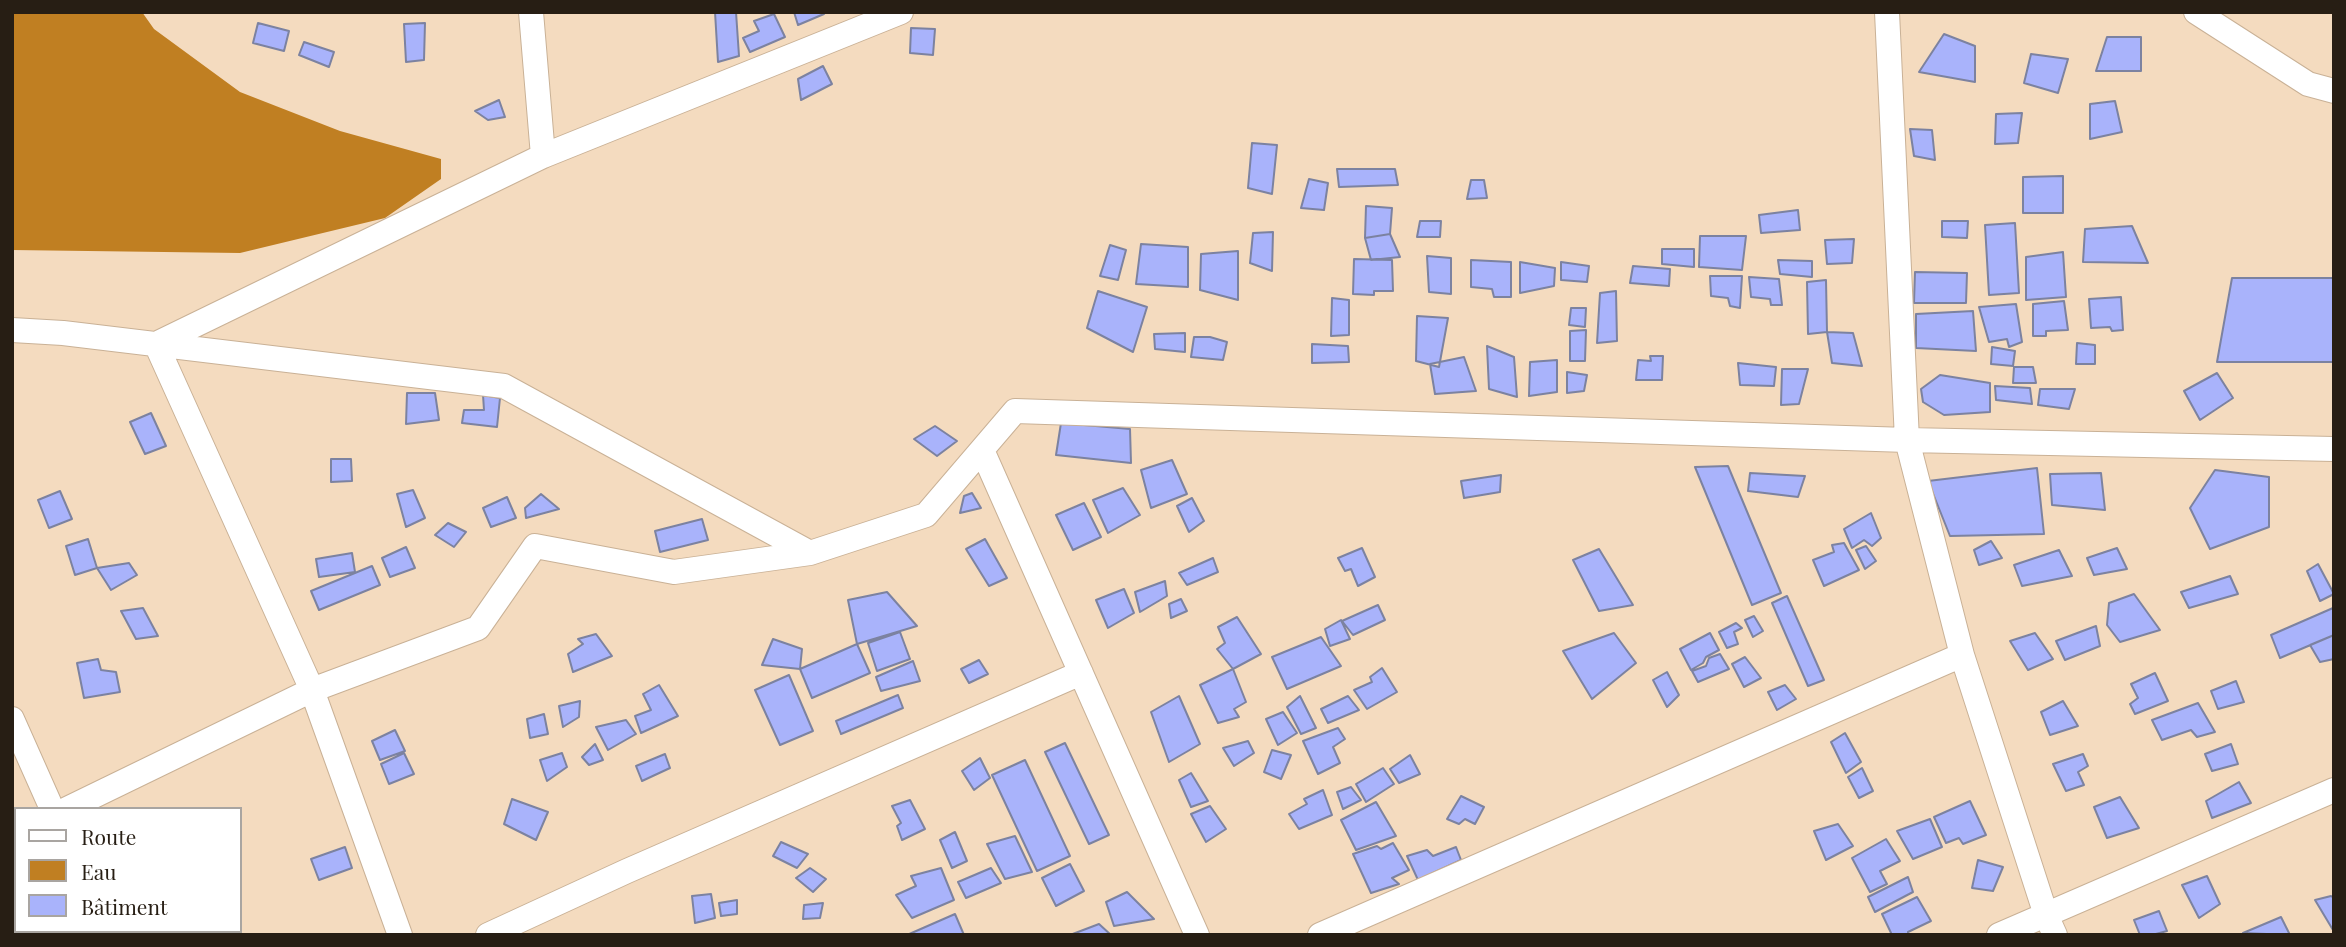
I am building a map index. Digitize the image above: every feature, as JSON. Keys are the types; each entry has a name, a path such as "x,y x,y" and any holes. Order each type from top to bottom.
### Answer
{"street":[{"path":"531,12 543,156"},
{"path":"156,344 543,156 901,12"},
{"path":"1887,12 1907,440 1962,655 2051,925"},
{"path":"2196,12 2308,84 2334,91"},
{"path":"12,330 63,333 504,386 810,553"},
{"path":"156,344 312,690 400,935"},
{"path":"71,807 312,690 478,628 535,546 674,572 810,553 926,515 1015,411 1907,440 2334,449"},
{"path":"982,450 1197,935"},
{"path":"1320,935 1962,655"},
{"path":"488,935 627,871 1081,673"},
{"path":"12,719 51,807"},
{"path":"1999,935 2051,925 2334,790"}],"water":[{"path":"12,12 142,12 154,29 240,92 340,131 441,159 441,179 385,218 240,253 12,250"}],"building":[{"path":"715,12 736,12 739,56 718,62"},
{"path":"794,12 823,12 824,14 798,25"},
{"path":"774,14 785,37 750,52 743,38 759,31 754,21"},
{"path":"258,23 289,31 284,51 253,43"},
{"path":"425,23 424,60 406,62 404,24"},
{"path":"911,28 935,29 933,55 910,53"},
{"path":"1944,34 1975,46 1975,82 1919,72"},
{"path":"2107,37 2141,37 2141,71 2096,71"},
{"path":"304,42 334,52 329,67 299,55"},
{"path":"2031,54 2068,59 2058,93 2024,83"},
{"path":"823,66 832,84 801,100 798,79"},
{"path":"499,100 505,117 488,120 475,111"},
{"path":"2115,101 2122,132 2090,139 2090,104"},
{"path":"2022,113 2018,143 1995,144 1996,114"},
{"path":"1910,129 1932,130 1935,160 1914,156"},
{"path":"1252,143 1277,145 1272,194 1248,188"},
{"path":"1337,169 1395,169 1398,185 1339,187"},
{"path":"2063,176 2063,213 2023,213 2023,177"},
{"path":"1309,179 1328,183 1324,210 1301,208"},
{"path":"1471,180 1484,180 1487,198 1467,199"},
{"path":"1366,206 1392,208 1390,234 1365,238"},
{"path":"1798,210 1800,230 1761,233 1759,215"},
{"path":"1420,221 1441,221 1440,237 1417,237"},
{"path":"1942,221 1968,221 1967,238 1942,237"},
{"path":"2015,223 2019,293 1989,295 1985,225"},
{"path":"2132,226 2148,263 2083,262 2085,229"},
{"path":"1273,232 1272,271 1250,263 1253,233"},
{"path":"1390,234 1400,257 1371,260 1365,238"},
{"path":"1700,236 1746,236 1742,270 1699,267"},
{"path":"1854,239 1852,263 1827,264 1825,240"},
{"path":"1141,244 1188,247 1188,287 1136,284"},
{"path":"1110,245 1126,250 1118,280 1100,276"},
{"path":"1662,249 1694,249 1694,267 1662,264"},
{"path":"1238,251 1238,300 1200,290 1201,254"},
{"path":"2063,252 2066,297 2026,300 2026,257"},
{"path":"1427,256 1451,258 1451,294 1429,292"},
{"path":"1354,259 1392,260 1393,291 1374,291 1374,295 1353,294"},
{"path":"1471,260 1511,262 1511,297 1494,297 1492,289 1471,287"},
{"path":"1778,260 1812,261 1812,277 1780,274"},
{"path":"1520,262 1555,268 1554,286 1520,293"},
{"path":"1561,262 1589,266 1587,282 1561,280"},
{"path":"1633,266 1670,269 1669,286 1630,283"},
{"path":"1915,272 1967,273 1966,303 1914,303"},
{"path":"1710,276 1742,276 1740,308 1730,306 1728,298 1711,296"},
{"path":"1749,277 1779,279 1782,305 1771,305 1770,299 1751,297"},
{"path":"2232,278 2334,278 2334,362 2217,362"},
{"path":"1826,280 1827,332 1808,334 1807,282"},
{"path":"1098,291 1147,307 1133,352 1087,328"},
{"path":"1616,291 1617,341 1597,343 1600,293"},
{"path":"2121,297 2123,330 2112,331 2110,327 2091,328 2089,299"},
{"path":"1332,298 1349,300 1349,335 1331,336"},
{"path":"2064,301 2068,330 2046,331 2046,336 2033,336 2033,304"},
{"path":"2016,304 2022,342 2009,347 2007,339 1989,342 1979,307"},
{"path":"1571,308 1586,308 1585,327 1569,325"},
{"path":"1973,311 1976,351 1916,348 1916,314"},
{"path":"1417,316 1448,318 1439,367 1416,361"},
{"path":"1586,330 1585,361 1570,361 1570,331"},
{"path":"1827,332 1853,333 1862,366 1832,363"},
{"path":"1185,333 1185,352 1155,349 1154,334"},
{"path":"1194,337 1210,337 1227,342 1223,360 1191,357"},
{"path":"2077,343 2095,345 2095,364 2076,364"},
{"path":"1312,344 1348,346 1349,362 1312,363"},
{"path":"1487,346 1514,357 1517,397 1489,389"},
{"path":"1992,347 2015,351 2013,366 1991,364"},
{"path":"1650,356 1663,356 1662,380 1636,380 1638,360 1651,361"},
{"path":"1464,357 1476,391 1435,394 1430,364"},
{"path":"1557,360 1557,392 1529,396 1530,362"},
{"path":"1738,363 1776,367 1774,386 1740,385"},
{"path":"2014,367 2033,367 2036,383 2013,383"},
{"path":"1782,369 1808,369 1799,404 1781,405"},
{"path":"1567,372 1587,375 1584,391 1567,393"},
{"path":"2217,373 2233,398 2200,420 2184,391"},
{"path":"1940,375 1990,383 1990,412 1944,415 1923,402 1921,389"},
{"path":"1995,386 2030,388 2032,404 1996,400"},
{"path":"2040,389 2075,389 2069,409 2038,405"},
{"path":"407,393 435,393 439,420 406,424"},
{"path":"483,395 500,398 497,427 462,423 464,410 484,410"},
{"path":"151,413 166,446 145,454 130,422"},
{"path":"1061,423 1130,429 1131,463 1056,455"},
{"path":"935,426 957,441 937,456 914,439"},
{"path":"331,459 351,459 352,481 331,482"},
{"path":"1172,460 1187,494 1151,508 1141,470"},
{"path":"1728,466 1781,593 1752,605 1695,467"},
{"path":"2037,468 2044,534 1950,536 1928,481"},
{"path":"2215,470 2269,477 2269,527 2210,549 2190,508"},
{"path":"1750,473 1805,476 1798,497 1748,491"},
{"path":"2101,473 2105,510 2052,505 2050,474"},
{"path":"1501,475 1500,492 1464,498 1461,481"},
{"path":"1123,488 1140,515 1108,533 1093,500"},
{"path":"413,490 425,518 406,527 397,494"},
{"path":"60,491 72,519 49,528 38,500"},
{"path":"972,493 981,508 960,513 964,496"},
{"path":"541,494 559,509 526,518 525,508"},
{"path":"507,497 516,518 491,527 483,508"},
{"path":"1192,498 1204,521 1189,532 1177,506"},
{"path":"1084,503 1101,537 1073,550 1056,515"},
{"path":"1871,513 1881,538 1872,546 1864,540 1852,548 1844,529"},
{"path":"702,519 708,540 660,552 655,531"},
{"path":"448,523 466,532 454,547 435,535"},
{"path":"88,539 97,568 75,575 66,546"},
{"path":"985,539 1007,578 989,586 966,549"},
{"path":"1991,541 2002,558 1979,565 1974,550"},
{"path":"1844,543 1859,570 1824,586 1813,560 1834,552 1832,545"},
{"path":"1866,546 1876,561 1865,569 1856,550"},
{"path":"406,547 415,568 390,577 382,558"},
{"path":"1362,548 1375,577 1358,586 1351,569 1345,571 1338,558"},
{"path":"2117,548 2127,569 2094,575 2087,558"},
{"path":"1599,549 1633,605 1599,611 1573,560"},
{"path":"2059,550 2072,576 2022,586 2014,565"},
{"path":"352,553 355,572 319,577 316,559"},
{"path":"1213,558 1218,572 1187,585 1179,573"},
{"path":"129,563 137,575 111,590 97,568"},
{"path":"2318,564 2334,594 2320,601 2307,571"},
{"path":"372,566 380,585 319,610 311,591"},
{"path":"2230,576 2238,594 2189,608 2181,592"},
{"path":"1165,581 1167,596 1140,612 1135,592"},
{"path":"1124,589 1134,613 1108,628 1096,600"},
{"path":"887,592 917,626 857,644 848,600"},
{"path":"2134,594 2160,630 2120,642 2107,625 2109,603"},
{"path":"1787,596 1824,680 1808,686 1772,603"},
{"path":"1181,599 1187,611 1171,618 1169,604"},
{"path":"1378,605 1385,620 1353,635 1342,621"},
{"path":"143,608 158,636 136,639 121,611"},
{"path":"2333,608 2334,635 2280,658 2271,635"},
{"path":"1754,616 1763,631 1753,637 1745,620"},
{"path":"1237,617 1261,654 1233,669 1217,649 1225,643 1218,627"},
{"path":"1341,620 1350,639 1330,646 1325,629"},
{"path":"1736,623 1742,628 1734,632 1738,644 1727,648 1719,632"},
{"path":"2096,626 2100,646 2065,660 2056,641"},
{"path":"900,632 910,659 877,671 868,643"},
{"path":"1614,633 1636,663 1592,699 1563,651"},
{"path":"1710,633 1719,650 1691,670 1680,649"},
{"path":"2035,633 2053,659 2028,670 2010,641"},
{"path":"596,634 612,656 573,672 568,654 583,644 578,639"},
{"path":"2334,635 2334,659 2320,662 2310,645"},
{"path":"1321,637 1341,666 1287,689 1272,657"},
{"path":"773,639 802,649 800,669 762,665"},
{"path":"857,644 870,673 812,698 800,669"},
{"path":"1720,654 1729,669 1698,682 1692,671 1706,666 1709,658"},
{"path":"1745,657 1761,678 1744,687 1732,664"},
{"path":"98,659 101,670 116,672 120,692 84,698 77,663"},
{"path":"979,660 988,674 969,683 961,669"},
{"path":"913,661 920,681 881,691 876,677"},
{"path":"1382,668 1397,692 1367,709 1354,690 1372,682 1370,677"},
{"path":"1233,669 1246,702 1234,709 1239,717 1218,723 1200,685"},
{"path":"1667,672 1679,695 1667,707 1653,680"},
{"path":"2155,673 2168,701 2135,714 2130,704 2138,698 2131,684"},
{"path":"789,675 813,731 780,745 755,690"},
{"path":"2236,681 2244,702 2218,709 2211,691"},
{"path":"659,685 678,716 641,733 635,716 651,710 643,694"},
{"path":"1785,685 1796,699 1777,710 1768,692"},
{"path":"898,695 903,708 841,734 836,721"},
{"path":"1179,696 1200,744 1169,762 1151,712"},
{"path":"1300,696 1316,728 1301,734 1287,707"},
{"path":"1348,696 1359,710 1328,723 1321,709"},
{"path":"580,701 579,717 563,727 559,706"},
{"path":"2063,701 2078,726 2050,735 2041,712"},
{"path":"2198,703 2215,732 2197,737 2191,730 2162,740 2152,720"},
{"path":"1283,712 1297,733 1278,745 1266,719"},
{"path":"544,714 548,734 530,738 527,719"},
{"path":"626,720 636,734 608,750 596,727"},
{"path":"1338,728 1345,739 1333,747 1340,763 1318,774 1303,741"},
{"path":"395,730 405,751 380,760 372,741"},
{"path":"1845,733 1861,762 1846,773 1831,742"},
{"path":"1248,741 1254,753 1234,766 1223,748"},
{"path":"1065,743 1109,835 1089,844 1045,752"},
{"path":"595,744 603,760 589,765 582,757"},
{"path":"2231,744 2238,764 2212,771 2205,754"},
{"path":"1272,750 1291,755 1281,779 1264,772"},
{"path":"404,753 414,774 389,784 381,764"},
{"path":"562,753 567,767 547,781 540,760"},
{"path":"665,754 670,768 642,781 636,766"},
{"path":"2083,754 2088,766 2078,772 2084,785 2066,791 2053,764"},
{"path":"1410,755 1420,774 1399,783 1390,769"},
{"path":"980,758 990,778 974,790 962,771"},
{"path":"1025,760 1070,856 1037,871 992,775"},
{"path":"1383,768 1394,784 1366,802 1356,784"},
{"path":"1862,768 1873,791 1859,798 1848,777"},
{"path":"1191,773 1208,801 1191,807 1179,780"},
{"path":"2239,782 2251,803 2212,818 2206,801"},
{"path":"1351,787 1361,800 1343,809 1337,792"},
{"path":"1323,790 1332,815 1299,829 1289,814 1307,804 1304,799"},
{"path":"1461,796 1484,807 1475,824 1465,819 1459,824 1447,819"},
{"path":"2120,797 2139,828 2107,838 2094,807"},
{"path":"512,799 548,812 536,840 504,824"},
{"path":"910,800 925,829 902,840 897,826 901,823 892,806"},
{"path":"1970,801 1986,835 1963,844 1959,838 1946,843 1934,817"},
{"path":"1376,802 1396,836 1356,850 1341,820"},
{"path":"1210,806 1226,829 1206,842 1191,814"},
{"path":"1930,819 1942,847 1913,859 1897,831"},
{"path":"1838,824 1853,846 1826,860 1814,831"},
{"path":"955,832 967,861 952,868 940,840"},
{"path":"1015,836 1032,872 1005,879 987,844"},
{"path":"1886,839 1900,861 1880,871 1887,884 1870,892 1852,858"},
{"path":"781,842 808,854 797,868 773,856"},
{"path":"1393,843 1409,870 1392,878 1399,884 1371,893 1353,854 1377,846 1381,849"},
{"path":"345,847 352,868 319,880 311,859"},
{"path":"1456,847 1461,860 1418,880 1407,856 1427,850 1433,856"},
{"path":"1978,860 2003,867 1993,891 1972,888"},
{"path":"1070,864 1084,891 1056,906 1042,878"},
{"path":"810,868 826,879 813,892 796,878"},
{"path":"941,868 954,900 912,918 896,895 916,886 911,876"},
{"path":"991,868 1001,883 966,898 958,882"},
{"path":"2207,876 2220,904 2199,918 2182,885"},
{"path":"1908,877 1913,892 1875,912 1868,897"},
{"path":"1127,892 1154,919 1114,926 1106,902"},
{"path":"711,894 715,918 695,923 692,896"},
{"path":"2331,896 2334,898 2333,930 2315,900"},
{"path":"1917,897 1931,921 1908,932 1908,935 1892,935 1882,914"},
{"path":"737,900 737,914 721,916 719,903"},
{"path":"823,903 820,918 803,919 804,905"},
{"path":"2159,911 2167,931 2140,935 2134,920"},
{"path":"955,914 964,935 907,935"},
{"path":"2281,917 2290,935 2243,933"},
{"path":"1099,924 1111,935 1070,935"},
{"path":"189,933 238,935 190,935"}]}
